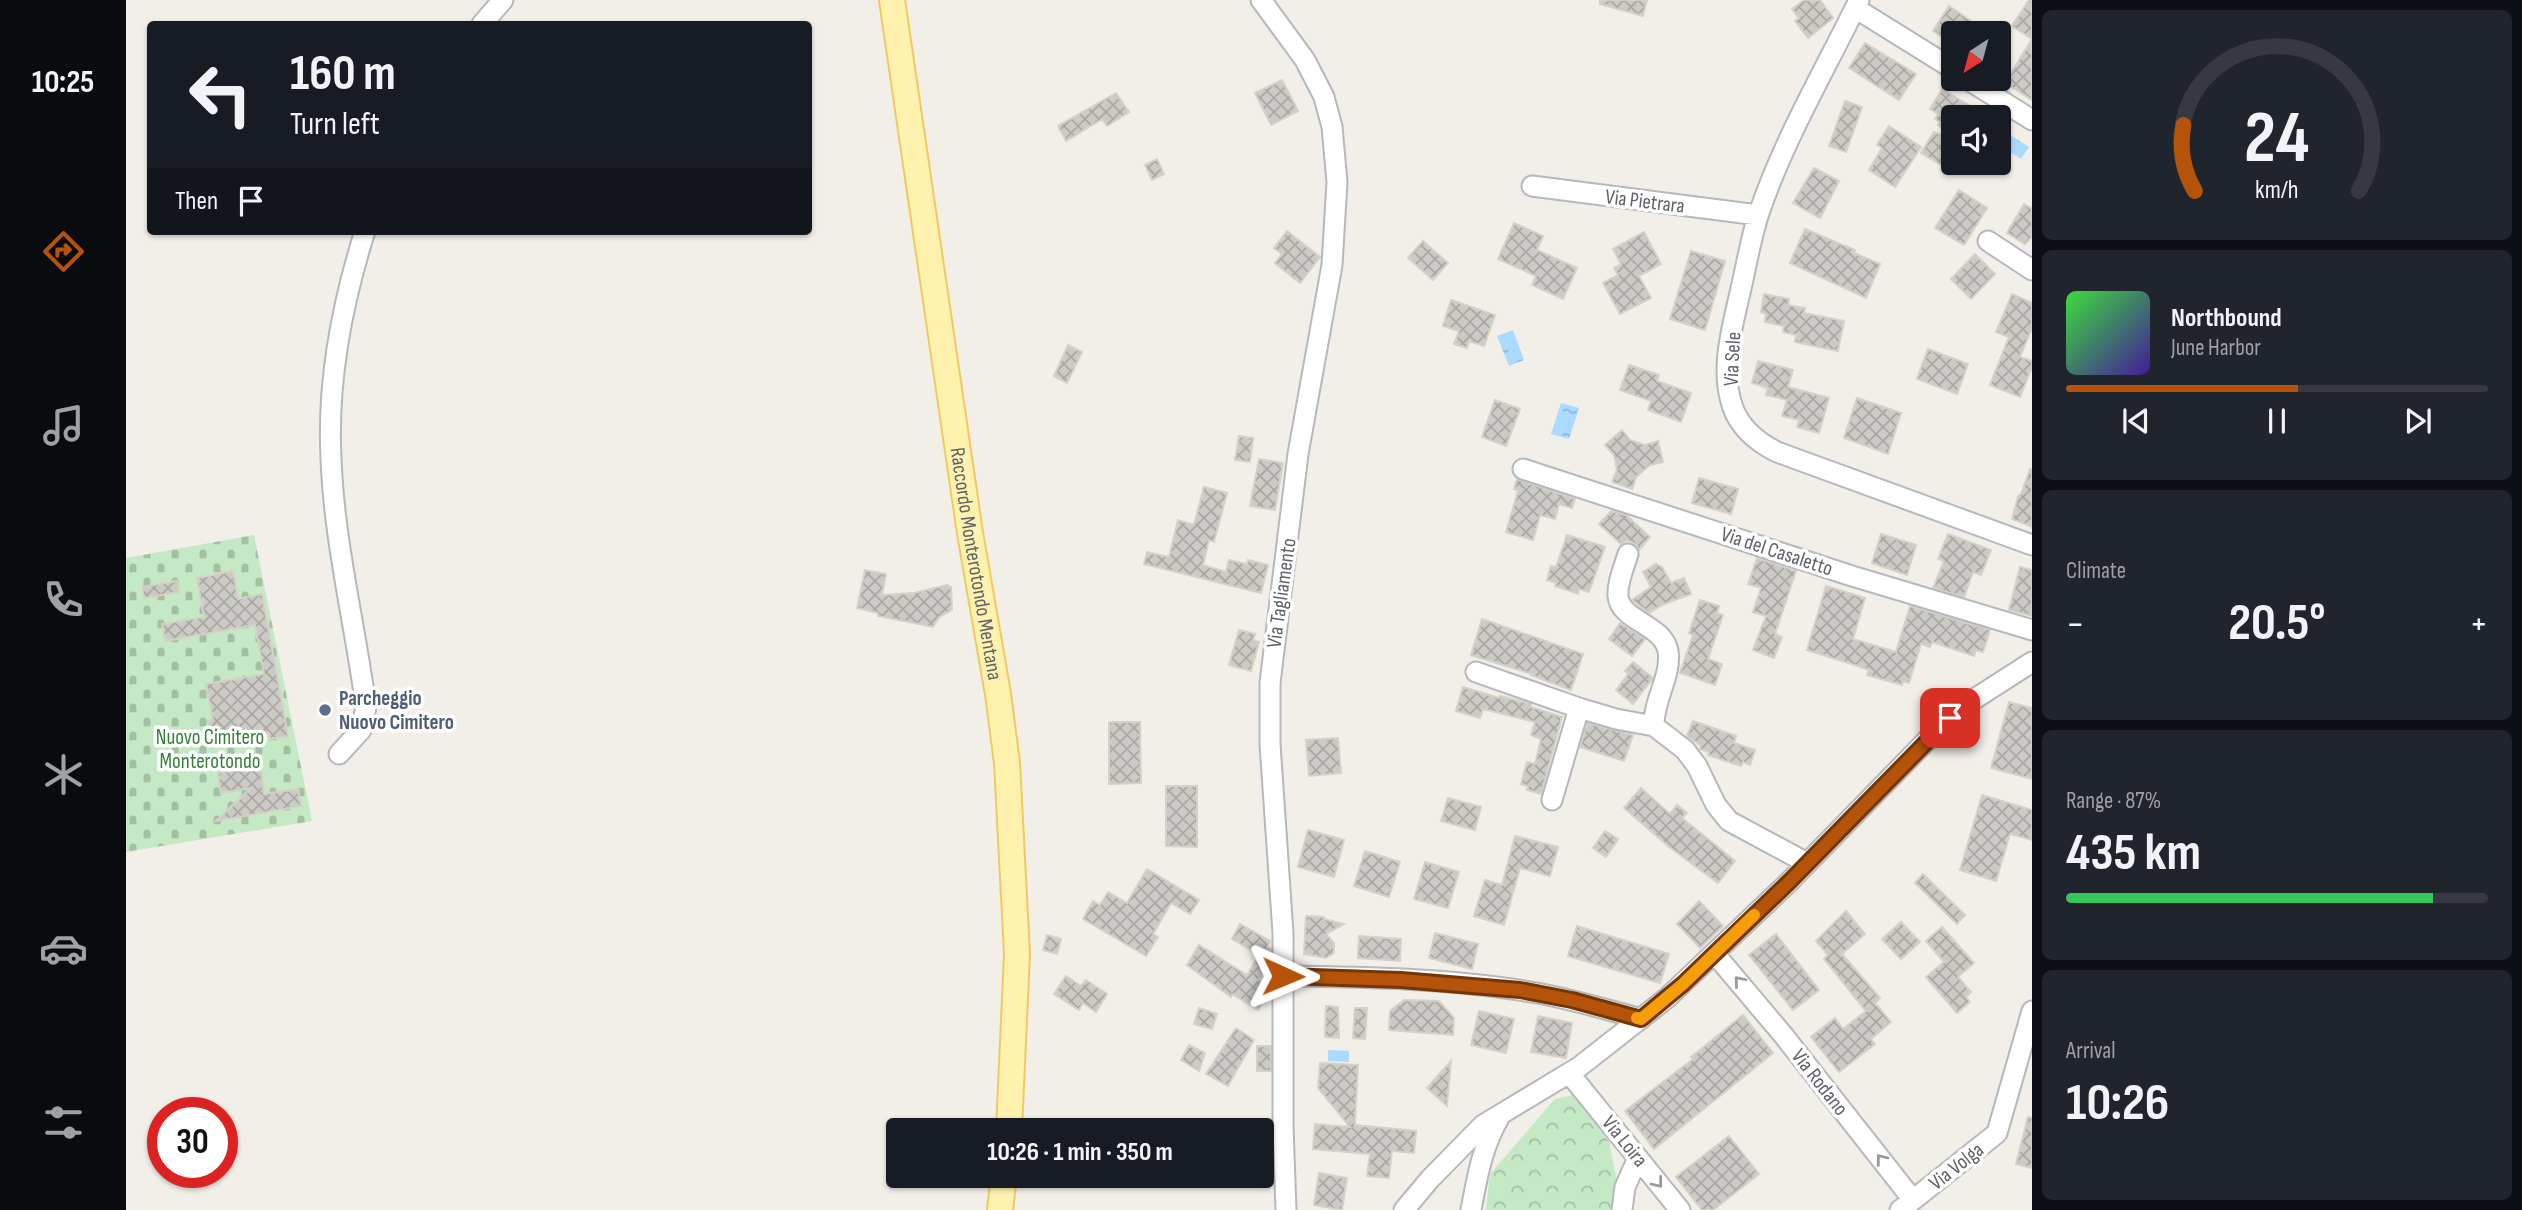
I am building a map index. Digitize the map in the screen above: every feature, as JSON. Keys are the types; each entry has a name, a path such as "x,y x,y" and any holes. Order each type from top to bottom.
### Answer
{"main road":[{"name":"Raccordo Monterotondo Mentana","path":"892,0 970,533 1006,755 1017,943 1010,1118"},
{"path":"1000,1210 1003,1188"}],"street":[{"path":"485,21 503,0"},
{"name":"Via Tagliamento","path":"1261,0 1305,60 1324,97 1332,127 1337,182 1332,265 1298,454 1270,683 1269,744 1283,933 1286,1210"},
{"path":"1857,4 1941,61"},
{"name":"Via Sele","path":"1857,4 1792,135 1758,215 1731,333 1728,362 1730,396 1737,416 1748,432 1766,447 1803,463 2032,545"},
{"path":"1987,91 2032,120"},
{"name":"Via Pietrara","path":"1532,186 1758,215"},
{"path":"339,754 357,735 366,712 341,562 333,493 330,426 338,342 364,235"},
{"path":"1988,241 2032,270"},
{"name":"Via del Casaletto","path":"1522,469 1852,576 2032,630"},
{"path":"1628,554 1618,590 1620,604 1628,613 1658,634 1668,649 1667,667 1654,710 1654,726"},
{"path":"1404,1210 1483,1125 1569,1073 1641,1019 1807,863 1950,718 2032,662"},
{"path":"1476,672 1579,708 1654,726 1675,740 1689,756 1716,805 1730,821 1807,863"},
{"path":"1552,800 1579,708"},
{"name":"Via Rodano","path":"1714,953 1784,1036 1906,1205"},
{"path":"1283,976 1401,980 1520,990 1572,1000 1641,1019"},
{"name":"Via Volga","path":"1906,1205 1997,1133 2032,1011"},
{"name":"Via Loira","path":"1569,1073 1679,1210"},
{"path":"1471,1210 1479,1165 1501,1114"},
{"path":"1622,1210 1625,1187 1638,1158"}],"green space":[{"name":"Nuovo Cimitero Monterotondo","path":"254,535 312,821 126,852 126,558"},
{"path":"1577,1094 1609,1142 1618,1186 1613,1210 1486,1210 1490,1174 1555,1099"}],"water":[{"path":"2011,136 2029,147 2021,159 2011,153"},
{"path":"1513,330 1524,360 1509,366 1497,336"},
{"path":"1561,403 1579,408 1569,439 1551,434"},
{"path":"1328,1050 1349,1051 1349,1062 1328,1061"}],"building":[{"path":"1600,0 1647,0 1643,16 1600,4"},
{"path":"1804,0 1820,0 1833,18 1808,38 1795,21 1799,18 1792,9"},
{"path":"2029,0 2032,0 2032,39 2012,26"},
{"path":"1949,6 1971,21 1941,21 1941,36 1933,31"},
{"path":"2032,39 2032,100 2011,87 2011,73"},
{"path":"1865,43 1916,74 1899,100 1849,68"},
{"path":"1282,80 1298,111 1271,125 1255,93"},
{"path":"1941,91 1969,105 1941,105 1941,127 1938,125 1940,122 1935,119 1938,114 1930,109"},
{"path":"1116,93 1129,112 1107,126 1102,119 1066,141 1058,126"},
{"path":"1845,101 1862,107 1846,152 1829,146"},
{"path":"1889,126 1921,147 1895,187 1869,170 1882,148 1877,145"},
{"path":"1934,132 1941,135 1941,165 1921,153"},
{"path":"1157,159 1164,174 1152,180 1145,165"},
{"path":"1814,168 1839,181 1820,218 1793,203"},
{"path":"1959,190 1987,208 1964,245 1935,228"},
{"path":"2024,204 2032,209 2032,237 2025,244 2007,233"},
{"path":"1514,223 1543,236 1537,250 1577,268 1563,299 1532,285 1536,276 1498,259"},
{"path":"1805,229 1855,250 1854,253 1880,264 1866,298 1790,263"},
{"path":"1287,231 1320,257 1300,283 1275,263 1282,254 1274,248"},
{"path":"1644,232 1661,264 1639,276 1651,298 1620,314 1603,283 1618,275 1614,268 1621,264 1613,249"},
{"path":"1423,241 1448,263 1433,280 1408,258"},
{"path":"1691,251 1725,261 1705,330 1670,319"},
{"path":"1975,254 1995,274 1971,299 1951,279"},
{"path":"1764,294 1789,299 1788,305 1805,308 1804,313 1844,321 1838,351 1795,342 1796,335 1783,332 1784,326 1765,322 1766,314 1761,312"},
{"path":"2012,294 2032,303 2032,328 2020,357 2032,361 2032,367 2020,397 1990,385 2009,337 1996,332"},
{"path":"1451,300 1495,315 1484,346 1469,341 1467,348 1454,344 1459,331 1443,326"},
{"path":"1068,345 1082,352 1067,383 1054,376"},
{"path":"1928,349 1968,364 1957,394 1917,379"},
{"path":"1758,361 1793,370 1788,387 1829,398 1819,433 1797,427 1799,420 1782,416 1787,400 1766,395 1768,388 1752,383"},
{"path":"1629,365 1659,375 1657,381 1691,393 1681,422 1648,410 1651,401 1620,390"},
{"path":"1857,398 1901,413 1888,454 1844,438"},
{"path":"1495,400 1520,409 1506,446 1482,437"},
{"path":"1622,430 1630,440 1645,445 1658,441 1663,462 1650,465 1636,477 1632,489 1612,482 1617,470 1614,455 1605,445"},
{"path":"1239,436 1253,438 1250,462 1235,460"},
{"path":"1259,459 1283,463 1275,510 1250,506"},
{"path":"2030,469 2032,527 2012,519 2018,496"},
{"path":"1699,478 1738,489 1731,514 1692,503"},
{"path":"1517,479 1575,499 1572,508 1559,504 1555,519 1540,515 1533,540 1506,532 1518,491 1514,489"},
{"path":"1204,487 1227,493 1214,542 1209,540 1203,565 1226,572 1229,560 1247,564 1248,560 1268,565 1261,593 1144,564 1147,552 1169,557 1178,520 1194,525"},
{"path":"1611,511 1626,515 1650,537 1639,550 1637,545 1627,540 1621,544 1599,524"},
{"path":"1881,534 1916,545 1907,575 1872,563"},
{"path":"1948,534 1991,550 1981,575 1973,572 1964,597 1933,588 1944,561 1938,559"},
{"path":"1567,535 1605,547 1589,592 1579,589 1578,594 1555,586 1556,583 1547,580 1551,566 1556,567"},
{"path":"1757,558 1796,571 1775,634 1782,637 1774,658 1753,650 1766,616 1753,612 1761,588 1748,584"},
{"path":"1656,564 1662,567 1671,583 1684,578 1691,594 1649,613 1632,600 1651,587 1643,572"},
{"path":"2020,567 2032,570 2032,616 2009,610"},
{"path":"865,570 886,574 882,595 914,593 947,585 951,587 952,610 939,617 933,627 878,616 878,613 857,608"},
{"path":"233,571 238,599 262,594 288,736 270,739 269,733 210,741 208,721 213,720 206,684 264,674 255,625 165,641 162,624 204,617 197,578"},
{"path":"177,581 179,592 144,598 142,587"},
{"path":"1826,586 1865,598 1853,639 1896,652 1910,606 1990,630 1983,652 1976,650 1974,656 1932,642 1930,647 1921,644 1909,683 1903,681 1902,685 1867,675 1869,670 1864,668 1807,650"},
{"path":"1700,600 1719,606 1717,613 1723,615 1708,659 1722,664 1715,685 1680,673 1693,635 1689,633"},
{"path":"1482,619 1583,654 1571,690 1532,674 1471,655"},
{"path":"1620,623 1645,639 1632,656 1609,639"},
{"path":"1239,630 1255,634 1253,640 1259,642 1251,671 1229,665"},
{"path":"1633,662 1653,678 1633,704 1616,690 1628,674 1625,671"},
{"path":"1463,687 1531,704 1531,707 1562,717 1541,794 1527,790 1528,786 1521,784 1527,762 1535,764 1541,739 1531,735 1535,722 1483,709 1480,718 1456,711"},
{"path":"2009,702 2032,708 2032,779 1991,768"},
{"path":"1693,721 1736,736 1734,743 1755,750 1750,765 1743,762 1741,766 1708,755 1709,752 1700,749 1701,746 1687,736"},
{"path":"1109,722 1140,722 1141,783 1109,784"},
{"path":"1587,723 1633,735 1624,761 1580,747"},
{"path":"1338,738 1341,773 1309,776 1306,740"},
{"path":"260,766 264,794 298,789 301,806 216,821 251,788 221,793 218,773"},
{"path":"1166,786 1197,786 1197,847 1166,846"},
{"path":"1641,788 1670,814 1677,805 1687,813 1682,818 1735,861 1718,883 1668,846 1624,808"},
{"path":"1982,795 2032,810 2032,840 2010,834 1996,881 1960,870"},
{"path":"1448,798 1481,807 1475,830 1441,821"},
{"path":"1308,830 1344,840 1334,877 1298,867"},
{"path":"1605,831 1618,839 1606,857 1593,848"},
{"path":"1515,836 1558,847 1550,876 1520,868 1504,925 1474,916 1485,880 1502,885"},
{"path":"1365,851 1400,862 1389,897 1354,886"},
{"path":"1425,862 1459,872 1448,908 1414,899"},
{"path":"1147,869 1199,900 1190,914 1171,903 1153,934 1158,937 1146,956 1083,919 1093,901 1100,905 1108,892 1127,903"},
{"path":"1923,874 1965,915 1957,924 1915,883"},
{"path":"1699,901 1723,926 1700,948 1677,924"},
{"path":"1846,911 1865,934 1842,954 1880,998 1875,1003 1891,1022 1871,1039 1875,1044 1839,1072 1811,1037 1835,1018 1843,1029 1866,1011 1824,959 1828,955 1816,941"},
{"path":"1306,916 1324,917 1344,924 1326,934 1334,943 1334,953 1326,958 1304,954"},
{"path":"1901,922 1920,942 1901,959 1882,939"},
{"path":"1240,924 1270,941 1267,947 1271,949 1271,959 1258,980 1271,989 1258,1010 1232,994 1231,997 1187,965 1199,945 1247,975 1259,955 1232,939"},
{"path":"1577,926 1669,954 1660,983 1568,956"},
{"path":"1942,927 1974,963 1958,977 1971,992 1966,997 1970,1002 1957,1013 1926,977 1944,962 1926,941"},
{"path":"1435,933 1478,944 1472,969 1429,958"},
{"path":"1776,934 1819,990 1793,1010 1749,955"},
{"path":"1047,935 1061,939 1057,954 1043,950"},
{"path":"1359,936 1401,939 1400,961 1358,958"},
{"path":"1066,976 1081,986 1086,980 1107,994 1096,1012 1083,1003 1079,1010 1054,994"},
{"path":"1404,1000 1439,1001 1454,1018 1453,1035 1389,1030 1390,1011"},
{"path":"1326,1006 1338,1007 1339,1038 1325,1037"},
{"path":"1199,1008 1217,1014 1212,1029 1194,1024"},
{"path":"1355,1008 1367,1008 1365,1039 1353,1038"},
{"path":"1479,1011 1514,1019 1506,1053 1471,1045"},
{"path":"1743,1015 1773,1053 1654,1149 1625,1111 1693,1059 1691,1057"},
{"path":"1538,1016 1572,1023 1566,1058 1531,1052"},
{"path":"1236,1028 1254,1040 1228,1086 1206,1074"},
{"path":"1189,1045 1205,1053 1199,1071 1181,1060"},
{"path":"1257,1046 1271,1046 1271,1071 1257,1071"},
{"path":"1451,1061 1447,1106 1427,1088"},
{"path":"1320,1063 1358,1065 1355,1125 1416,1131 1414,1153 1392,1151 1389,1178 1367,1176 1370,1154 1313,1149 1315,1124 1350,1127 1318,1088"},
{"path":"2028,1117 2032,1118 2032,1168 2016,1164"},
{"path":"1729,1136 1759,1174 1713,1210 1702,1210 1676,1177"},
{"path":"1319,1173 1347,1178 1342,1210 1314,1205"}],"slow traffic":[{"path":"1637,1018 1641,1019 1683,984 1754,915"}],"place":[{"name":"Parcheggio Nuovo Cimitero","path":"325,710"}],"route":[{"path":"1283,976 1401,980 1520,990 1572,1000 1641,1019 1683,984 1790,881 1950,718"}]}
